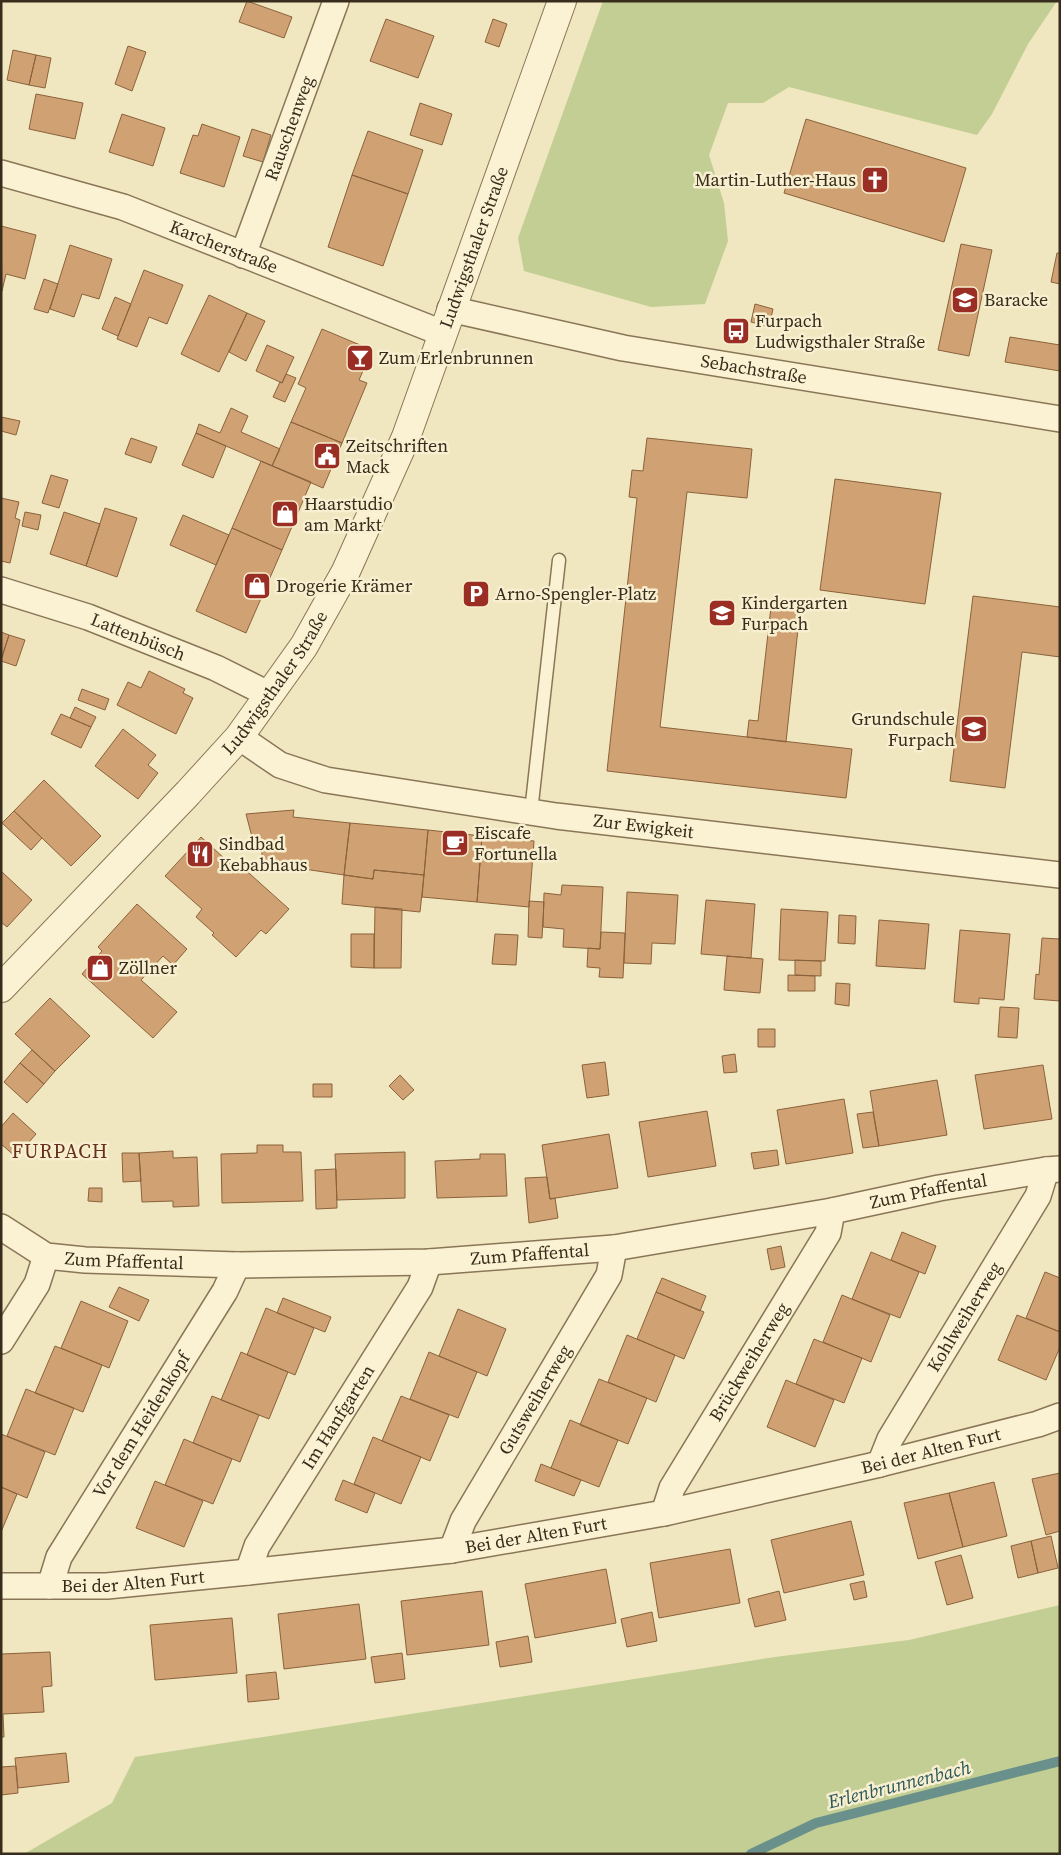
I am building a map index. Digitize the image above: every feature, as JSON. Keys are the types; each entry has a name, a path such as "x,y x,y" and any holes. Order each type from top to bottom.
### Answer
{"street":[{"name":"Rauschenweg","path":"243,255 336,1"},
{"name":"Ludwigsthaler Straße","path":"1,988 188,793 239,737 304,646 346,571 406,436 562,1"},
{"name":"Karcherstraße","path":"1,173 123,207 243,255 446,321"},
{"name":"Sebachstraße","path":"446,321 1060,419"},
{"name":"Lattenbüsch","path":"1,590 88,617 216,668 270,695"},
{"name":"Zur Ewigkeit","path":"239,737 280,765 326,780 531,812 1060,875"},
{"name":"Zum Pfaffental","path":"1,1228 46,1256 85,1260 237,1265 429,1262 614,1248 832,1211 939,1188 1053,1169"},
{"name":"Kohlweiherweg","path":"880,1464 890,1439 1053,1169"},
{"name":"Brückweiherweg","path":"664,1513 672,1488 828,1234 832,1211"},
{"name":"Gutsweiherweg","path":"452,1550 463,1521 609,1275 614,1248"},
{"path":"1,1341 37,1284 46,1256"},
{"name":"Im Hanfgarten","path":"248,1572 257,1546 420,1287 429,1262"},
{"name":"Vor dem Heidenkopf","path":"50,1586 59,1556 225,1291 237,1265"},
{"name":"Bei der Alten Furt","path":"1,1586 107,1586 452,1550 664,1513 880,1464 1038,1424 1060,1416"}],"lane":[{"path":"531,812 559,560"}],"green space":[{"path":"603,1 1057,1 1028,44 992,114 977,135 789,87 763,103 728,103 709,155 724,203 728,241 705,304 651,307 524,271 518,238"},
{"path":"1060,1605 1060,1854 24,1854 112,1803 135,1757 775,1657 909,1640"}],"building":[{"path":"247,1 292,17 284,38 239,22"},
{"path":"386,19 434,36 418,78 370,61"},
{"path":"493,19 507,24 499,47 485,42"},
{"path":"128,46 146,52 132,91 115,84"},
{"path":"13,50 36,55 29,85 7,80"},
{"path":"36,55 51,58 45,88 29,85"},
{"path":"36,94 83,103 75,139 29,129"},
{"path":"420,103 452,114 442,145 410,135"},
{"path":"122,114 165,128 153,166 109,152"},
{"name":"Martin-Luther-Haus","path":"806,119 966,168 944,242 784,193"},
{"path":"202,124 240,137 224,187 180,173 193,135 198,136"},
{"path":"252,129 271,135 263,162 243,156"},
{"path":"368,131 423,150 408,194 352,175"},
{"path":"352,175 408,194 383,266 328,247"},
{"path":"1,226 36,235 25,279 6,274 2,291"},
{"name":"Baracke","path":"961,244 992,250 969,356 938,350"},
{"path":"70,245 112,259 99,299 82,294 74,317 50,309"},
{"path":"1057,253 1060,253 1060,284 1051,282"},
{"path":"144,270 183,285 167,324 149,317 137,347 117,339"},
{"path":"44,279 58,284 48,313 34,309"},
{"path":"209,295 247,313 219,372 181,354"},
{"path":"115,297 131,304 118,336 102,329"},
{"path":"755,304 773,309 769,327 751,322"},
{"path":"247,313 265,321 246,361 229,352"},
{"path":"322,329 372,350 359,380 367,383 342,443 291,422 306,388 298,384"},
{"path":"1010,337 1060,345 1060,371 1005,362"},
{"path":"267,345 294,357 282,383 256,371"},
{"path":"286,374 296,378 285,402 273,397"},
{"path":"231,408 248,416 241,432 280,449 272,466 196,433 199,424 220,433"},
{"path":"1,417 20,421 16,435 1,431"},
{"path":"291,422 342,443 323,488 272,466"},
{"path":"196,433 226,446 213,478 182,465"},
{"path":"131,438 157,447 151,463 125,454"},
{"path":"647,438 752,449 747,498 687,492 660,727 852,749 846,798 607,771 637,498 629,497 632,470 643,471"},
{"path":"261,461 311,482 282,550 232,528"},
{"path":"51,475 68,480 59,508 42,503"},
{"path":"835,479 941,493 925,604 820,590"},
{"path":"1,498 19,502 15,518 20,520 10,563 1,561"},
{"path":"105,508 137,518 117,577 86,566"},
{"path":"25,512 41,515 38,530 22,526"},
{"path":"64,512 100,524 86,566 50,554"},
{"path":"183,515 229,535 216,565 170,545"},
{"path":"232,528 282,550 246,633 196,611"},
{"path":"973,596 1060,607 1060,657 1022,652 1005,788 950,781"},
{"path":"771,607 800,610 786,742 747,737 749,720 758,721"},
{"path":"1,632 9,635 1,659"},
{"path":"9,635 25,640 16,666 1,661"},
{"path":"149,671 185,689 183,693 193,698 176,734 117,705 128,682 141,688"},
{"path":"82,689 109,699 105,710 78,700"},
{"path":"75,707 96,717 91,727 70,718"},
{"path":"61,714 91,727 81,748 51,734"},
{"path":"123,729 156,755 148,765 158,773 138,799 95,766"},
{"path":"44,780 101,836 71,866 14,811"},
{"path":"294,810 293,817 350,823 344,875 264,863 258,836 252,837 246,814"},
{"path":"14,811 42,838 31,850 2,823"},
{"path":"350,823 428,830 424,875 374,870 373,879 344,875"},
{"path":"428,830 482,836 477,902 422,897"},
{"path":"482,836 534,841 529,907 477,902"},
{"path":"201,837 237,870 241,866 289,909 266,934 261,930 236,957 196,917 202,909 165,876"},
{"path":"374,870 424,875 420,912 342,904 344,875 373,879"},
{"path":"1,871 32,900 7,927 1,922"},
{"path":"562,885 603,887 600,949 563,947 564,929 543,927 544,893 561,895"},
{"path":"627,892 678,895 675,944 652,943 651,964 624,963"},
{"path":"706,900 755,904 751,958 701,954"},
{"path":"529,901 544,902 542,938 528,937"},
{"path":"137,904 187,949 173,965 163,956 141,980 177,1012 153,1038 82,974 102,951 98,947"},
{"path":"375,907 402,909 401,968 374,968"},
{"path":"781,909 828,912 825,961 779,960"},
{"path":"839,915 856,916 855,944 838,943"},
{"path":"879,920 929,924 925,969 876,966"},
{"path":"960,930 1010,934 1004,1000 979,998 979,1004 954,1002"},
{"path":"601,932 625,933 623,978 599,977 600,968 587,967 588,948 600,949"},
{"path":"351,934 374,934 374,968 351,967"},
{"path":"495,934 518,935 516,965 492,964"},
{"path":"1042,938 1060,939 1060,1001 1034,999 1036,974 1039,975"},
{"path":"727,956 763,959 760,993 724,990"},
{"path":"795,960 821,961 821,976 795,975"},
{"path":"788,975 815,976 815,991 788,991"},
{"path":"836,983 850,984 849,1006 835,1004"},
{"path":"50,998 90,1036 55,1071 15,1034"},
{"path":"1000,1007 1019,1008 1017,1038 998,1037"},
{"path":"758,1029 775,1029 775,1047 758,1047"},
{"path":"32,1050 55,1071 44,1084 20,1063"},
{"path":"735,1054 737,1072 724,1073 722,1056"},
{"path":"605,1062 609,1095 587,1098 582,1065"},
{"path":"20,1063 44,1084 27,1103 4,1082"},
{"path":"1043,1065 1052,1119 984,1129 975,1075"},
{"path":"400,1075 414,1090 403,1100 389,1086"},
{"path":"937,1080 947,1135 879,1146 870,1091"},
{"path":"313,1084 332,1084 332,1097 313,1097"},
{"path":"844,1099 853,1153 786,1164 777,1110"},
{"path":"707,1111 716,1166 648,1177 639,1122"},
{"path":"873,1112 879,1146 863,1148 857,1114"},
{"path":"13,1113 36,1134 16,1157 1,1144 1,1127"},
{"path":"609,1134 618,1188 550,1199 542,1145"},
{"path":"257,1145 283,1145 283,1152 301,1152 303,1201 222,1203 221,1154 257,1153"},
{"path":"777,1150 779,1165 754,1169 751,1153"},
{"path":"173,1151 173,1158 197,1157 199,1206 173,1207 173,1201 142,1202 139,1153"},
{"path":"405,1152 405,1198 337,1200 335,1154"},
{"path":"122,1153 139,1153 141,1181 123,1182"},
{"path":"480,1154 505,1154 507,1196 437,1198 435,1161 480,1159"},
{"path":"336,1169 337,1208 316,1209 315,1170"},
{"path":"547,1177 550,1199 555,1198 558,1218 529,1223 525,1178"},
{"path":"89,1188 102,1188 102,1202 88,1201"},
{"path":"902,1232 936,1246 925,1274 891,1260"},
{"path":"781,1246 785,1267 771,1270 767,1249"},
{"path":"871,1252 919,1272 900,1318 852,1299"},
{"path":"1045,1272 1060,1278 1060,1332 1026,1318"},
{"path":"662,1278 706,1296 700,1311 656,1292"},
{"path":"119,1287 149,1300 139,1321 109,1307"},
{"path":"656,1292 704,1312 684,1359 637,1339"},
{"path":"842,1295 890,1315 871,1362 823,1342"},
{"path":"283,1298 331,1317 325,1332 277,1313"},
{"path":"81,1301 128,1321 109,1368 61,1348"},
{"path":"266,1308 314,1328 295,1375 247,1355"},
{"path":"458,1309 506,1329 487,1376 439,1356"},
{"path":"1017,1315 1060,1332 1060,1347 1046,1380 998,1360"},
{"path":"627,1335 675,1355 656,1402 608,1382"},
{"path":"814,1339 862,1358 844,1403 796,1384"},
{"path":"55,1346 102,1365 83,1412 35,1393"},
{"path":"241,1352 288,1372 269,1419 221,1400"},
{"path":"429,1352 477,1372 458,1418 410,1399"},
{"path":"599,1379 647,1398 628,1444 580,1425"},
{"path":"786,1380 834,1400 815,1447 767,1427"},
{"path":"26,1389 74,1408 55,1455 7,1436"},
{"path":"212,1396 259,1415 240,1462 193,1443"},
{"path":"401,1396 449,1415 430,1461 382,1441"},
{"path":"570,1420 618,1440 599,1487 551,1468"},
{"path":"1,1434 45,1452 27,1498 1,1487"},
{"path":"373,1437 421,1457 401,1504 354,1484"},
{"path":"184,1439 232,1459 213,1504 165,1485"},
{"path":"541,1464 581,1480 574,1496 535,1481"},
{"path":"1060,1473 1060,1531 1046,1535 1032,1479"},
{"path":"343,1480 375,1493 367,1513 335,1500"},
{"path":"155,1481 203,1501 184,1547 136,1528"},
{"path":"994,1482 1007,1536 963,1547 949,1493"},
{"path":"1,1487 17,1494 1,1532"},
{"path":"949,1493 963,1547 918,1559 904,1503"},
{"path":"851,1521 864,1575 784,1593 771,1540"},
{"path":"1051,1536 1058,1568 1038,1573 1031,1541"},
{"path":"1031,1541 1038,1573 1018,1578 1011,1546"},
{"path":"730,1549 740,1603 659,1618 650,1563"},
{"path":"961,1555 973,1598 947,1605 935,1562"},
{"path":"606,1569 616,1623 535,1638 525,1584"},
{"path":"864,1581 867,1597 854,1600 850,1584"},
{"path":"482,1591 489,1645 407,1655 401,1601"},
{"path":"779,1591 786,1620 755,1627 748,1599"},
{"path":"359,1604 366,1659 284,1669 278,1614"},
{"path":"652,1612 657,1641 627,1647 621,1619"},
{"path":"232,1618 237,1673 155,1680 150,1625"},
{"path":"528,1636 532,1662 500,1667 496,1642"},
{"path":"50,1652 52,1686 42,1687 44,1712 3,1714 4,1737 1,1737 1,1654"},
{"path":"402,1653 405,1679 375,1683 371,1657"},
{"path":"276,1672 279,1699 248,1702 246,1675"},
{"path":"66,1753 69,1782 18,1788 15,1758"},
{"path":"16,1766 18,1793 1,1795 1,1767"}],"waterway":[{"name":"Erlenbrunnenbach","path":"751,1854 816,1823 1060,1761"}],"place":[{"name":"Martin-Luther-Haus","path":"875,180"},
{"name":"Baracke","path":"965,300"},
{"name":"Furpach Ludwigsthaler Straße","path":"736,331"},
{"name":"Zum Erlenbrunnen","path":"360,358"},
{"name":"Zeitschriften Mack","path":"327,456"},
{"name":"Haarstudio am Markt","path":"285,514"},
{"name":"Drogerie Krämer","path":"257,586"},
{"name":"Arno-Spengler-Platz","path":"476,594"},
{"name":"Kindergarten Furpach","path":"722,613"},
{"name":"Grundschule Furpach","path":"974,729"},
{"name":"Eiscafe Fortunella","path":"455,843"},
{"name":"Sindbad Kebabhaus","path":"200,854"},
{"name":"Zöllner","path":"100,968"}],"district":[{"name":"FURPACH","path":"60,1151"}]}
